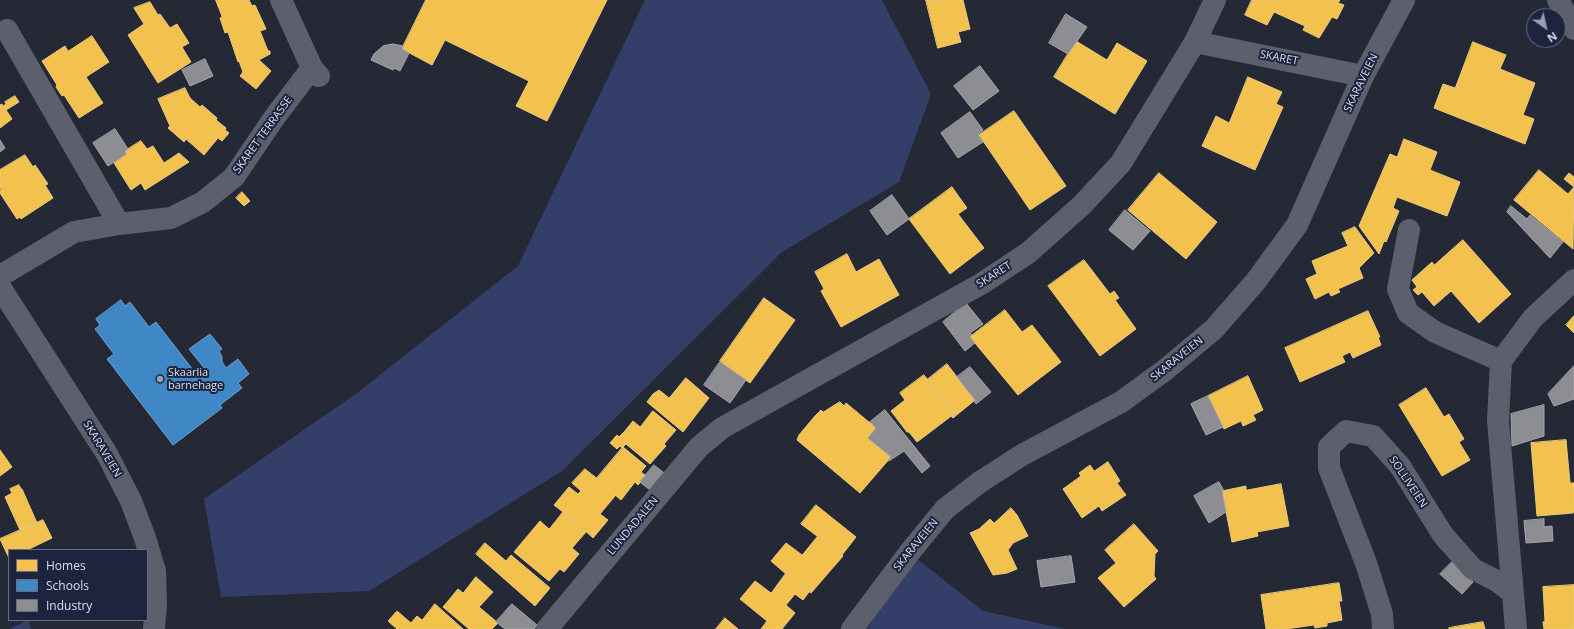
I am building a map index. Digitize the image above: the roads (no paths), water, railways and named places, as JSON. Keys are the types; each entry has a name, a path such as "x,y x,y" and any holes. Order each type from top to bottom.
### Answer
{"street":[{"name":"SKARET TERRASSE","path":"0,276 74,232 119,224 171,218 203,202 234,176 274,118 316,72 281,0"},
{"name":"SKARET","path":"722,428 981,284 1028,253 1082,205 1121,163 1195,42 1214,0"},
{"name":"SKARAVEIEN","path":"852,629 909,553 946,509 980,482 1022,455 1120,402 1165,370 1214,329 1256,281 1297,224 1363,76 1404,0"},
{"path":"1558,0 1574,29"},
{"path":"7,30 119,224"},
{"name":"SKARET","path":"1195,42 1363,76"},
{"path":"1409,230 1398,289 1408,313 1435,332 1501,360"},
{"path":"1516,629 1498,421 1501,360 1533,318 1574,280"},
{"name":"SKARAVEIEN","path":"0,287 107,454 131,501 148,549"},
{"name":"LUNDADALEN","path":"547,629 699,447 722,428"},
{"name":"SOLLIVEIEN","path":"1383,629 1382,614 1366,563 1329,468 1329,447 1346,431 1373,436 1400,466 1443,535 1473,569 1497,582 1513,593"},
{"name":"SKARAVEIEN","path":"148,549 154,572 156,604 154,629"}],"place":[{"name":"Skaarlia barnehage","path":"160,379"}]}
